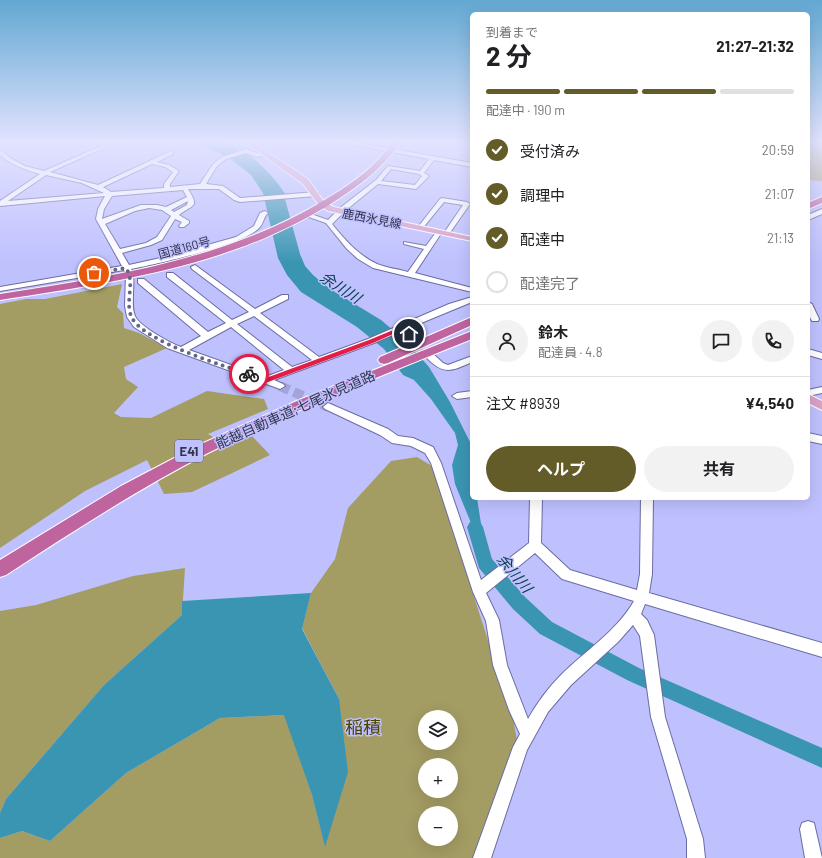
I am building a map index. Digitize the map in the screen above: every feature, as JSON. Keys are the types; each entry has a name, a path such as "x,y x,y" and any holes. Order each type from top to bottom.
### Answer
{"highway":[{"name":"国道160号","path":"0,297 71,286 128,271 196,258 266,228 291,223 323,207 356,183"},
{"path":"816,206 822,197"},
{"path":"421,349 470,321"},
{"name":"能越自動車道;七尾氷見道路","path":"0,569 61,530 136,486 204,449 389,363 470,331"},
{"name":"能越自動車道;七尾氷見道路","path":"421,349 470,336"},
{"path":"421,349 470,340"},
{"name":"能越自動車道;七尾氷見道路","path":"0,562 110,494 183,454 240,425 329,386 389,363"}],"main road":[{"name":"鹿西氷見線","path":"307,183 316,194 323,207 340,212 470,239"},
{"path":"810,399 822,406"}],"street":[{"path":"0,204 30,183"},
{"path":"85,183 99,187 110,194"},
{"path":"99,187 107,183"},
{"path":"167,189 168,183"},
{"path":"328,222 376,183"},
{"path":"385,183 416,187 420,183"},
{"path":"0,204 202,186 221,187 236,199 240,200 316,194"},
{"path":"117,252 145,246 162,236 174,216 188,208 191,203 191,197 184,187"},
{"path":"110,194 101,209 99,219 128,271 129,306 131,317 137,325 170,346 280,386"},
{"path":"341,194 356,198"},
{"path":"165,210 191,197"},
{"path":"261,199 265,213 266,228"},
{"path":"420,228 442,200 467,204 447,233"},
{"path":"810,215 816,206"},
{"path":"101,223 136,208 157,207 186,222"},
{"path":"0,288 128,271 238,238 257,227 262,214 265,213"},
{"path":"308,215 328,222 351,251 361,259 376,266 470,290"},
{"path":"410,275 439,232"},
{"path":"406,243 427,248"},
{"path":"195,267 320,360"},
{"path":"170,275 291,371"},
{"path":"141,281 207,336"},
{"path":"182,350 284,297"},
{"path":"266,380 371,342 452,306 470,300"},
{"path":"810,308 815,318"},
{"path":"401,328 439,366 450,368 470,360"},
{"path":"810,352 822,355"},
{"path":"810,393 822,390"},
{"path":"456,396 470,394"},
{"path":"328,407 384,432 396,440 413,442 429,450 436,463 482,588 492,620 500,665 516,710 527,733"},
{"path":"810,437 822,440"},
{"path":"536,500 535,545 566,575 822,650"},
{"path":"482,858 505,788 527,733 543,707 571,675 613,637 633,615 642,598 646,574 647,500"},
{"path":"482,588 535,545"},
{"path":"633,615 642,625 647,635 648,655 658,717 695,839 696,858"},
{"path":"808,829 814,858"}],"shaded area":[{"path":"122,284 117,307 123,313 124,328 139,333 167,348 124,367 126,379 138,387 114,413 121,417 151,418 207,391 264,399 268,409 208,434 225,444 252,436 270,455 192,492 164,494 147,460 85,491 0,548 0,304 26,299 45,299"},
{"path":"417,457 432,466 513,718 520,757 473,858 0,858 0,838 22,831 50,841 126,773 220,718 285,715 312,795 325,846 339,699 302,628 311,593 335,559 348,508 391,461"},
{"path":"185,568 182,615 104,685 6,799 0,813 0,611 36,605 133,576"}],"water":[{"path":"256,183 277,183 286,195 285,199 300,254 305,266 313,275 330,289 381,320 406,341 429,367 450,402 470,442 470,500 477,500 487,562 455,484 452,465 458,445 455,433 431,399 414,380 403,375 384,349 357,327 301,292 287,275 278,258 263,193"},
{"path":"311,593 302,629 339,699 348,772 325,847 312,795 284,715 220,718 126,773 50,841 22,831 0,838 0,813 6,799 104,685 182,615 182,601"}],"waterway":[{"name":"余川川","path":"475,527 485,563 519,603 546,628 633,674 822,758"}],"tunnel":[{"path":"810,205 816,207"},
{"path":"280,386 328,407"}],"way so far":[{"path":"94,273 126,268 130,274 129,306 131,317 137,325 170,346 249,374"}],"district":[{"name":"稲積","path":"363,727"}],"route":[{"path":"249,374 266,380 371,342 403,327 409,334"}]}
